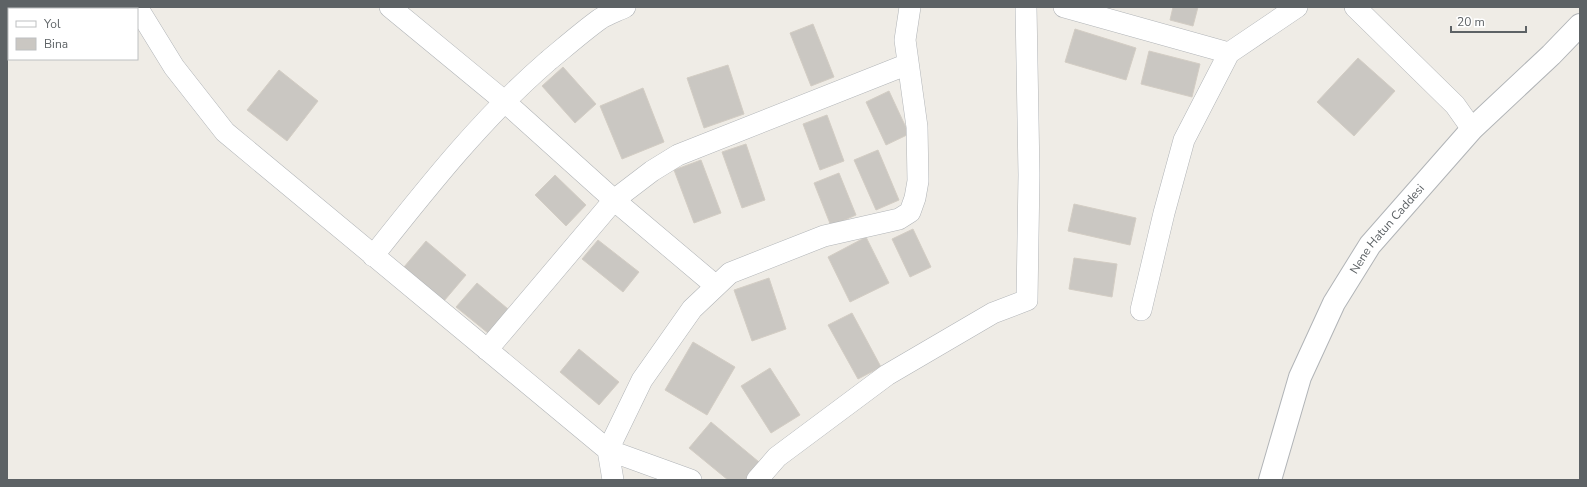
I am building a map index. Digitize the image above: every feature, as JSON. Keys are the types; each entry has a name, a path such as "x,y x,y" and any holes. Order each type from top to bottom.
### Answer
{"street":[{"path":"390,7 504,101 614,200 716,286"},
{"path":"373,256 421,196 491,115 522,83 601,19 625,7"},
{"path":"613,480 608,450 642,380 692,309 730,273 824,236 899,219 910,212 915,198 918,181 917,127 905,40 910,7"},
{"path":"757,480 777,458 887,375 993,313 1027,300 1029,175 1026,7"},
{"path":"1064,7 1229,53"},
{"path":"1141,310 1164,213 1184,140 1229,53 1297,7"},
{"path":"1355,7 1455,105 1472,129"},
{"path":"138,9 174,67 225,132 608,450 691,480"},
{"name":"Nene Hatun Caddesi","path":"1270,480 1300,377 1334,303 1370,245 1472,129 1551,55 1580,25"},
{"path":"487,350 614,200 652,171 678,155 908,64"}],"building":[{"path":"1173,7 1198,7 1193,26 1170,20"},
{"path":"813,24 834,77 811,86 790,33"},
{"path":"1075,29 1136,48 1126,80 1065,62"},
{"path":"1149,51 1200,64 1192,97 1141,84"},
{"path":"1358,58 1395,91 1354,136 1317,102"},
{"path":"728,65 744,114 704,128 687,78"},
{"path":"563,67 596,104 575,123 542,86"},
{"path":"279,70 318,101 287,141 247,110"},
{"path":"643,88 664,142 622,159 600,106"},
{"path":"889,91 909,134 886,145 866,102"},
{"path":"827,115 844,161 820,170 803,124"},
{"path":"746,144 765,200 742,208 722,152"},
{"path":"878,150 899,200 876,210 854,160"},
{"path":"701,160 721,213 694,223 674,170"},
{"path":"839,173 856,215 831,226 814,183"},
{"path":"555,175 586,205 566,226 535,195"},
{"path":"1074,204 1136,218 1130,245 1068,231"},
{"path":"913,229 931,267 910,277 892,239"},
{"path":"866,237 889,283 850,302 828,257"},
{"path":"598,240 639,272 623,292 582,259"},
{"path":"426,241 466,275 444,301 404,267"},
{"path":"1074,258 1117,264 1112,297 1069,289"},
{"path":"769,278 786,329 752,341 734,290"},
{"path":"477,283 508,309 488,333 456,307"},
{"path":"852,313 881,367 858,379 828,325"},
{"path":"693,342 735,367 707,415 665,390"},
{"path":"579,349 619,382 599,405 560,372"},
{"path":"770,368 800,415 771,433 741,386"},
{"path":"711,422 759,462 745,480 728,480 689,448"}]}
